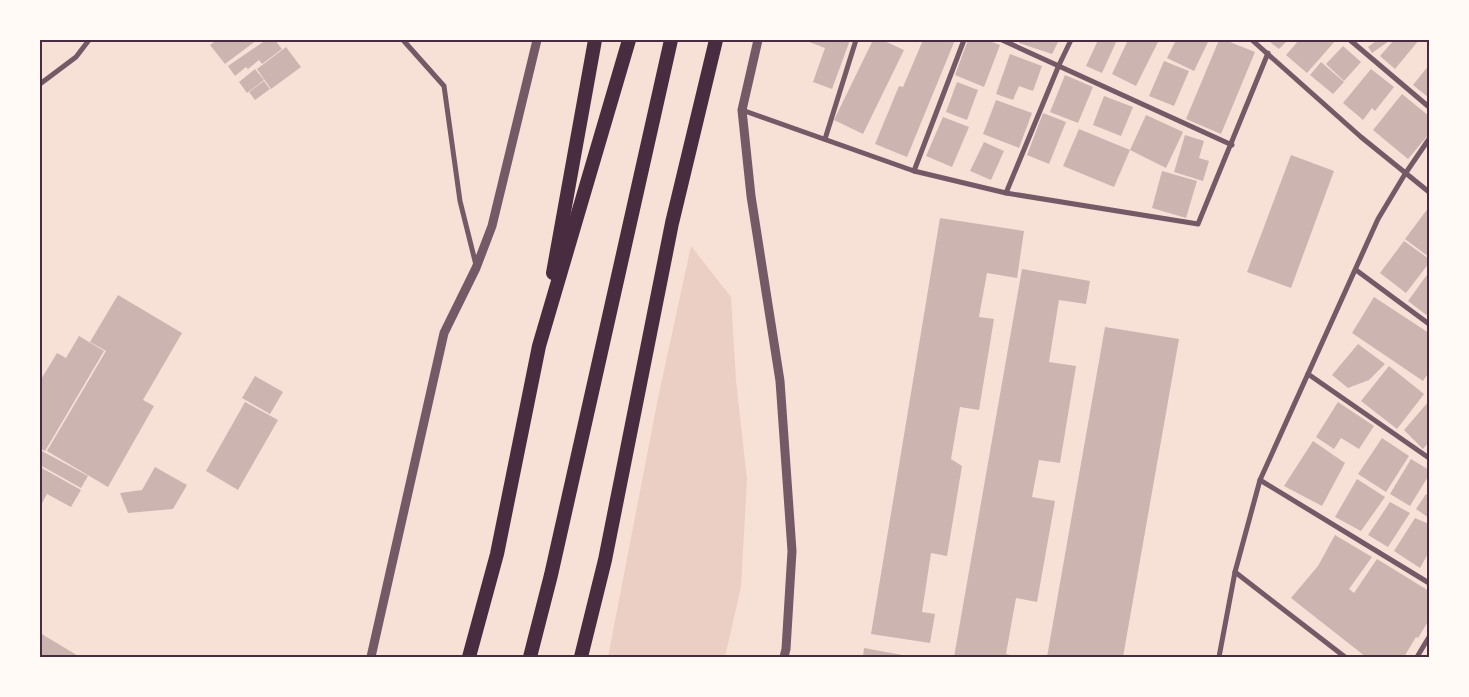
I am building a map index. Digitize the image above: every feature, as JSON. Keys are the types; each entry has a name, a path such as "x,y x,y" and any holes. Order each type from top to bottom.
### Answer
{"highway":[{"path":"470,657 497,554 539,346 595,40"},
{"path":"539,346 629,40"},
{"path":"530,657 551,575 671,40"},
{"path":"581,657 605,560 672,223 716,40"}],"street":[{"path":"40,84 76,57 89,40"},
{"path":"402,40 444,86 460,202 476,268"},
{"path":"371,657 444,333 476,268 492,226 537,40"},
{"path":"758,40 742,110 751,196 780,390 792,551 784,657"},
{"path":"825,139 856,40"},
{"path":"914,171 964,40"},
{"path":"1002,40 1232,145"},
{"path":"1006,193 1071,40"},
{"path":"1252,40 1268,52 1405,174 1429,192"},
{"path":"1350,40 1429,106"},
{"path":"742,110 914,171 1006,193 1198,224 1232,145 1268,52"},
{"path":"1219,657 1235,572 1260,480 1378,220 1405,174 1429,139"},
{"path":"1356,270 1429,324"},
{"path":"1308,374 1429,458"},
{"path":"1260,480 1429,583"},
{"path":"1235,572 1346,657"},
{"path":"1417,657 1429,637"}],"shaded area":[{"path":"691,246 731,297 736,380 747,480 741,587 725,657 608,657 658,398"}],"building":[{"path":"217,40 257,40 225,64 210,45"},
{"path":"266,40 275,40 282,49 262,64 259,60 235,76 228,66"},
{"path":"804,40 850,40 832,89 813,82 825,48"},
{"path":"873,40 882,40 904,50 863,134 834,120"},
{"path":"923,40 955,40 907,157 875,144 899,86 903,87"},
{"path":"968,40 987,40 1000,45 984,87 955,75"},
{"path":"1020,40 1059,40 1052,54 1019,43"},
{"path":"1098,40 1117,40 1102,73 1086,66"},
{"path":"1128,40 1159,40 1136,86 1112,74"},
{"path":"1176,40 1209,40 1194,71 1167,58"},
{"path":"1219,40 1225,40 1255,52 1221,134 1186,119"},
{"path":"1272,40 1288,40 1279,49 1270,42"},
{"path":"1299,40 1336,40 1307,73 1286,55"},
{"path":"1377,40 1389,41 1372,53 1368,47"},
{"path":"1394,40 1419,40 1395,69 1380,56"},
{"path":"1343,46 1361,62 1344,81 1326,64"},
{"path":"286,47 301,67 271,89 257,69"},
{"path":"1010,54 1042,66 1033,91 1019,86 1013,100 996,94"},
{"path":"1164,61 1189,71 1174,106 1149,96"},
{"path":"1321,62 1344,82 1333,94 1310,75"},
{"path":"1429,65 1429,98 1413,85"},
{"path":"255,69 264,80 247,93 239,82"},
{"path":"1371,69 1394,87 1375,111 1372,108 1363,120 1343,103"},
{"path":"1065,75 1093,87 1078,123 1050,112"},
{"path":"264,81 270,89 255,100 249,92"},
{"path":"957,82 978,90 967,120 946,112"},
{"path":"1402,94 1429,116 1429,134 1408,159 1373,130"},
{"path":"1104,96 1133,107 1121,136 1093,125"},
{"path":"996,100 1032,113 1019,148 983,134"},
{"path":"1043,113 1066,122 1049,164 1027,155"},
{"path":"1146,115 1183,132 1166,168 1130,150"},
{"path":"943,117 969,127 952,167 926,156"},
{"path":"1079,129 1130,150 1114,187 1063,166"},
{"path":"1185,135 1204,141 1199,158 1209,161 1203,181 1174,172"},
{"path":"984,142 1004,151 991,180 970,171"},
{"path":"1291,155 1334,171 1291,288 1247,272"},
{"path":"1162,171 1197,181 1186,218 1152,208"},
{"path":"1429,207 1429,257 1405,239"},
{"path":"940,218 1024,231 1017,278 987,273 979,317 994,319 979,410 960,407 951,459 962,466 947,556 931,553 922,612 935,614 930,643 871,634"},
{"path":"1404,241 1429,259 1429,263 1406,293 1380,273"},
{"path":"1022,269 1090,281 1086,304 1059,300 1049,362 1076,366 1060,463 1039,460 1032,497 1055,501 1037,602 1016,598 1006,654 1020,657 954,657"},
{"path":"1429,272 1429,317 1408,301"},
{"path":"118,295 182,333 143,400 154,406 108,487 47,451 106,351 90,342"},
{"path":"1374,297 1429,333 1429,372 1423,381 1352,333"},
{"path":"1105,327 1179,339 1123,657 1047,657"},
{"path":"79,336 104,351 45,451 40,448 40,381 57,353 66,358"},
{"path":"1358,344 1385,364 1369,380 1348,388 1332,375"},
{"path":"1389,366 1424,394 1397,429 1361,401"},
{"path":"255,376 283,392 270,414 242,398"},
{"path":"1429,401 1429,442 1423,449 1404,430"},
{"path":"245,402 278,420 238,490 206,471"},
{"path":"1338,402 1374,426 1359,449 1341,438 1334,449 1316,437"},
{"path":"1382,438 1409,456 1386,492 1358,474"},
{"path":"1313,441 1345,463 1322,506 1284,486"},
{"path":"40,450 88,476 81,488 40,465"},
{"path":"1411,459 1429,470 1429,475 1410,506 1390,494"},
{"path":"40,467 81,490 71,507 47,494 40,507"},
{"path":"155,467 187,485 173,509 128,513 120,493 142,490"},
{"path":"1357,479 1385,497 1361,531 1335,517"},
{"path":"1426,494 1429,497 1429,518 1416,509"},
{"path":"1390,502 1410,513 1388,547 1368,535"},
{"path":"1415,518 1429,524 1429,552 1420,568 1394,551"},
{"path":"1335,535 1372,557 1349,589 1354,593 1377,559 1429,591 1429,620 1404,657 1366,657 1291,598 1318,566"},
{"path":"40,633 80,657 40,657"},
{"path":"864,648 908,656 908,657 863,657"}]}
